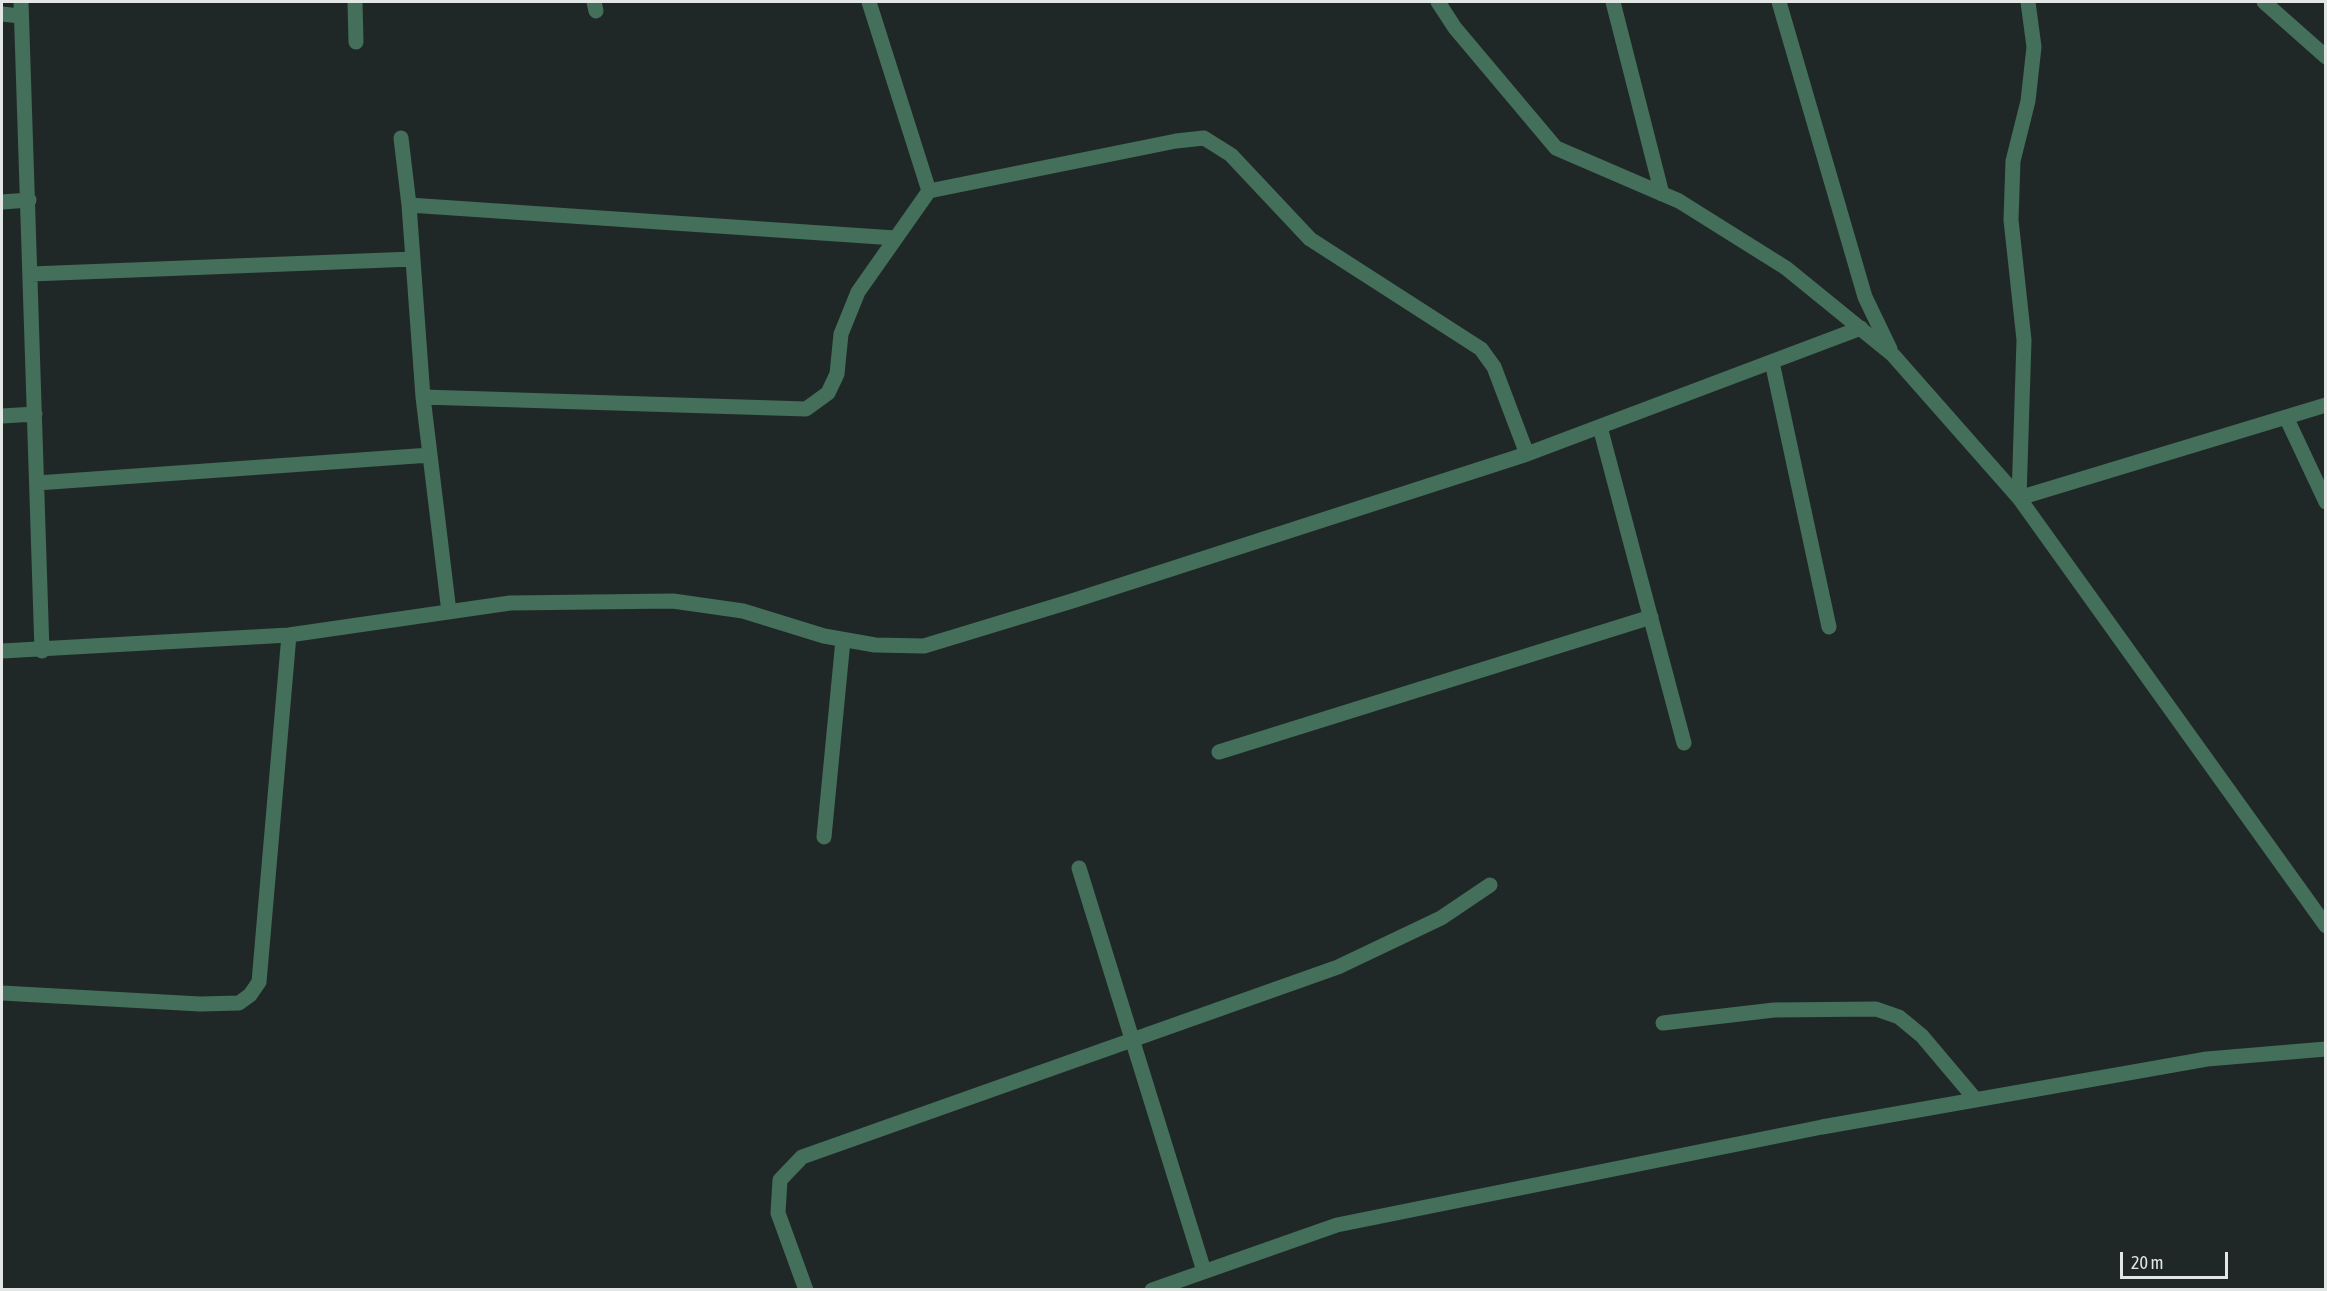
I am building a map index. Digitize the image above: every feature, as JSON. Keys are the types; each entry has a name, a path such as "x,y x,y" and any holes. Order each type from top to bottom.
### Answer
{"street":[{"path":"355,2 356,42"},
{"path":"869,2 929,191"},
{"path":"1438,2 1455,28 1556,148 1678,201 1786,268 1893,355 2019,498 2325,926"},
{"path":"1613,2 1662,194"},
{"path":"1779,2 1866,297 1893,355"},
{"path":"2019,498 2024,340 2011,208 2013,160 2028,101 2034,47 2028,2"},
{"path":"2264,2 2325,57"},
{"path":"2,14 20,9 29,200 42,651"},
{"path":"401,138 409,205 423,397 449,612"},
{"path":"423,397 806,409 828,393 837,374 841,334 858,292 929,191 1176,141 1204,138 1231,155 1310,239 1481,350 1494,367 1527,454"},
{"path":"2,202 29,200"},
{"path":"409,205 895,238"},
{"path":"31,274 413,259"},
{"path":"2,651 42,651 290,635 510,603 673,600 743,612 843,640 875,645 924,646 1072,601 1527,454 1861,328"},
{"path":"1772,362 1829,627"},
{"path":"2019,498 2325,405"},
{"path":"2,416 35,414"},
{"path":"2286,417 2325,502"},
{"path":"1600,427 1684,743"},
{"path":"37,483 430,455"},
{"path":"1219,752 1651,617"},
{"path":"2,993 200,1004 239,1003 250,995 259,982 290,635"},
{"path":"824,837 843,640"},
{"path":"1079,868 1204,1271"},
{"path":"806,1290 778,1213 780,1180 802,1157 1338,967 1441,918 1490,885"},
{"path":"1663,1023 1774,1010 1876,1008 1899,1017 1922,1036 1976,1100"},
{"path":"1152,1290 1337,1225 1822,1127 2207,1059 2325,1049"}]}
